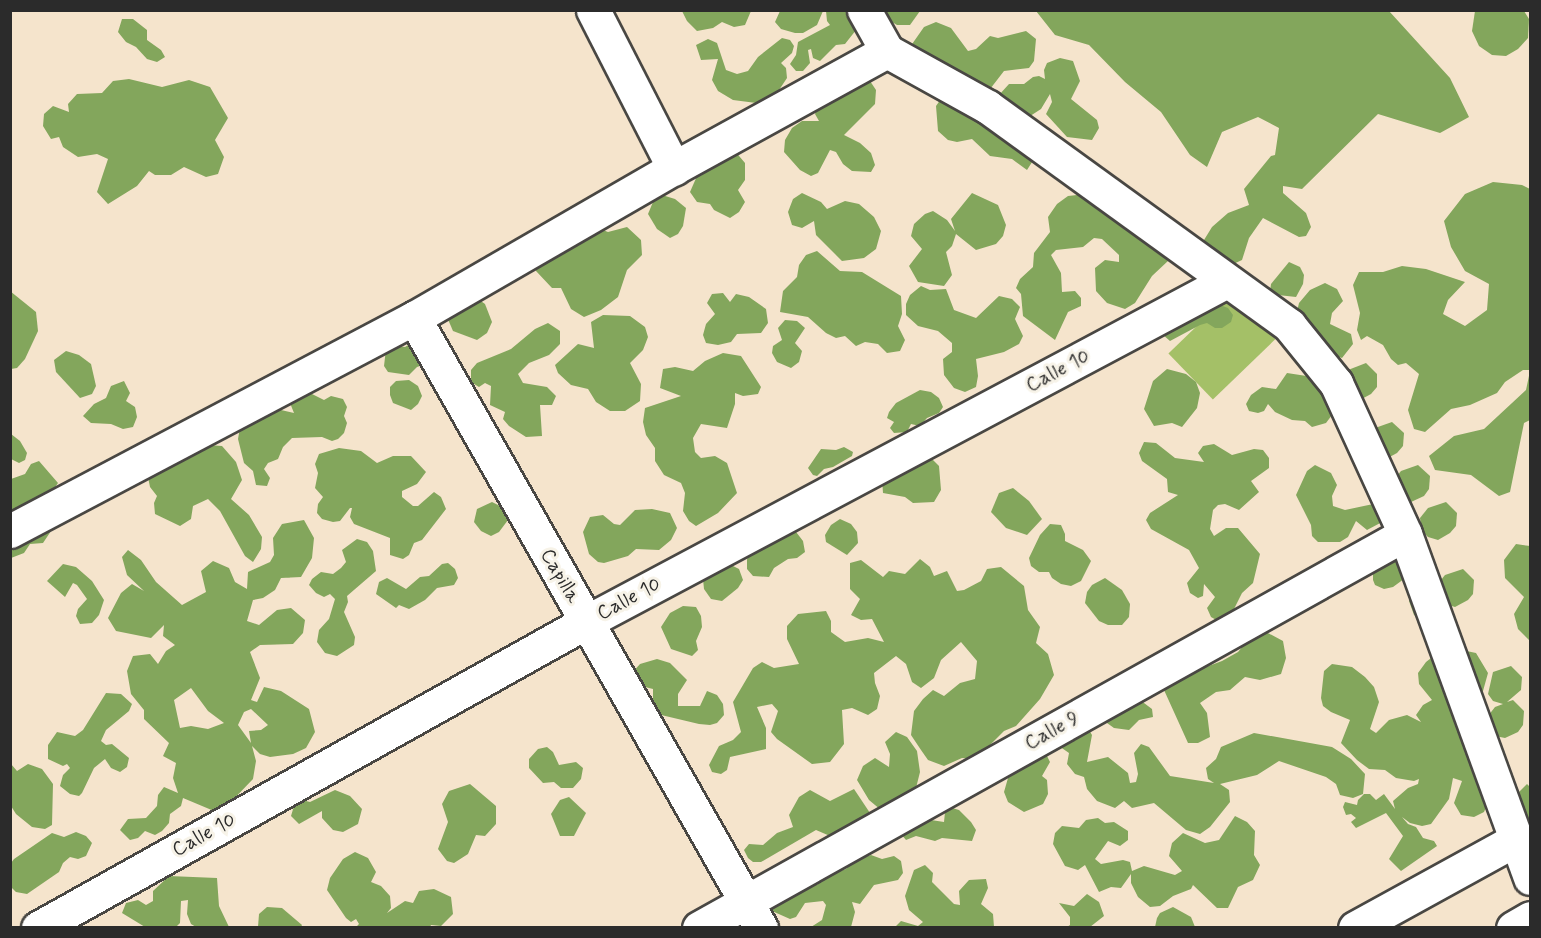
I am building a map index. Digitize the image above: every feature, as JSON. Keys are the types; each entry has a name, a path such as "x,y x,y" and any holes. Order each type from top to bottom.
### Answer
{"street":[{"path":"593,10 675,168"},
{"path":"864,10 887,51 988,107 1225,282 1289,325 1336,383 1405,534 1530,878"},
{"path":"10,531 414,318 675,168 887,51"},
{"name":"Calle 10","path":"38,927 586,622 1225,282"},
{"name":"Capilla","path":"414,318 753,914"},
{"name":"Calle 9","path":"699,927 753,914 1405,534"},
{"path":"1355,927 1517,838"},
{"path":"1513,927 1530,918"}],"green space":[{"path":"780,10 823,11 817,25 803,33 795,33 781,29 775,22"},
{"path":"682,11 751,11 745,25 734,27 722,22 713,28 697,31 687,21"},
{"path":"826,11 871,11 845,44 836,45 820,61 813,58 811,49 808,50 810,63 803,71 796,71 790,64 796,55 798,42 830,25"},
{"path":"882,11 920,11 910,25 897,25 885,18"},
{"path":"1036,11 1389,11 1450,78 1469,117 1440,133 1378,114 1302,189 1283,186 1283,193 1306,213 1311,227 1306,236 1299,237 1263,218 1249,238 1242,260 1229,266 1205,257 1204,240 1212,227 1228,213 1249,205 1244,189 1271,156 1275,155 1279,128 1258,117 1222,132 1207,167 1190,155 1161,112 1125,82 1089,45 1055,35"},
{"path":"1475,11 1524,11 1529,19 1528,38 1518,49 1506,56 1492,55 1479,46 1472,31"},
{"path":"122,19 133,19 147,30 147,40 161,50 165,57 157,62 147,59 136,47 126,42 118,32"},
{"path":"936,22 951,28 968,51 976,49 990,36 998,38 1026,31 1036,39 1034,61 1029,68 1004,71 987,93 910,47 924,27"},
{"path":"782,38 790,40 794,46 792,53 781,63 786,68 787,78 773,99 764,104 733,100 718,91 712,80 718,59 701,60 696,45 708,39 717,43 726,70 737,74 748,71 758,57"},
{"path":"1060,58 1073,61 1080,81 1071,99 1097,120 1099,128 1092,140 1067,137 1046,114 1052,102 1050,94 1041,109 1024,120 999,95 1009,84 1024,84 1033,77 1039,76 1045,79 1044,70 1047,63"},
{"path":"868,78 876,90 875,104 844,135 860,143 871,153 875,165 871,172 852,171 843,164 836,152 830,150 818,173 811,176 800,170 784,152 785,140 792,128 802,121 819,121 815,114 819,103"},
{"path":"129,79 162,87 189,80 210,87 228,118 215,140 224,157 218,174 206,177 184,167 171,175 155,175 149,171 137,186 108,204 97,192 108,159 97,154 78,157 63,147 59,137 51,139 43,126 44,114 53,106 69,112 68,104 77,94 102,93 113,81"},
{"path":"943,96 987,123 997,134 1034,159 1027,170 1012,159 990,156 972,139 957,142 948,140 938,131 936,106"},
{"path":"734,150 745,163 745,180 738,190 745,202 739,212 730,218 714,210 710,204 697,202 690,192 697,176 702,175 699,170"},
{"path":"1493,182 1522,185 1530,189 1530,370 1523,370 1505,382 1497,393 1470,405 1451,409 1425,432 1414,429 1408,410 1419,374 1406,363 1398,365 1391,359 1383,345 1367,336 1361,340 1357,330 1360,313 1353,285 1359,272 1383,272 1402,266 1426,269 1465,282 1448,300 1443,314 1465,326 1487,310 1489,284 1465,271 1451,247 1444,221 1465,194"},
{"path":"802,193 821,202 827,209 845,201 859,204 874,217 881,231 876,249 864,258 842,261 816,235 814,221 802,228 792,225 788,212 793,199"},
{"path":"972,193 998,205 1006,225 1003,236 996,244 976,250 956,234 952,246 946,252 952,275 944,286 918,282 909,266 922,249 911,236 914,224 925,214 933,211 947,220 955,231 951,219"},
{"path":"1086,194 1106,213 1117,204 1169,241 1169,260 1152,276 1135,303 1125,309 1107,303 1096,291 1095,268 1105,260 1119,262 1119,255 1102,239 1094,238 1083,247 1056,250 1051,255 1061,273 1062,292 1075,291 1081,298 1081,306 1068,312 1055,340 1023,316 1021,294 1016,288 1020,279 1033,267 1034,253 1050,232 1048,217 1057,204 1068,196"},
{"path":"662,195 675,199 686,208 683,226 678,234 670,238 657,229 648,214 653,202"},
{"path":"580,221 608,232 627,227 641,240 642,255 627,270 618,297 601,310 584,317 571,309 561,288 552,288 536,271 536,259"},
{"path":"817,251 840,271 862,272 901,296 902,314 898,326 905,340 900,351 887,353 878,344 865,342 856,346 845,336 836,338 826,333 808,317 780,312 783,291 797,277 799,265 806,255"},
{"path":"1289,262 1300,267 1304,275 1303,284 1296,297 1270,292 1271,284"},
{"path":"1325,283 1337,289 1343,301 1332,313 1330,324 1351,334 1353,344 1342,358 1334,355 1296,316 1299,303 1310,290"},
{"path":"921,286 930,290 946,289 954,310 976,318 999,296 1012,299 1020,307 1015,319 1023,336 1019,344 1004,352 976,359 978,376 976,387 965,392 954,388 944,375 943,359 952,352 952,343 938,331 918,326 906,315 906,304 910,295"},
{"path":"10,291 36,312 38,331 25,359 17,368 11,369"},
{"path":"723,293 730,302 736,294 749,297 766,309 768,323 761,333 737,334 731,342 718,345 706,343 703,335 706,324 715,314 707,303 712,294"},
{"path":"1231,293 1275,339 1213,399 1168,353"},
{"path":"471,294 485,304 492,322 487,333 477,340 453,331 447,317"},
{"path":"1203,305 1207,311 1220,305 1228,308 1233,315 1231,322 1222,328 1215,328 1207,323 1200,325 1170,341 1154,327"},
{"path":"603,315 630,316 645,327 648,337 643,350 630,363 641,384 640,401 625,411 610,411 596,402 588,389 571,385 558,373 555,365 578,344 594,348 591,322"},
{"path":"785,320 797,321 805,328 795,343 802,351 799,362 791,368 777,362 772,353 773,346 782,340 778,328"},
{"path":"548,323 560,331 560,344 549,355 529,363 518,374 523,383 547,387 556,396 552,405 540,405 542,436 526,437 509,426 503,419 505,412 490,405 491,386 485,383 479,387 471,382 471,370 477,363 511,349 535,329"},
{"path":"416,340 426,364 417,367 409,375 388,372 384,366 386,349 391,345 405,347"},
{"path":"66,351 79,355 91,364 96,386 92,394 80,398 56,372 54,360"},
{"path":"723,353 741,356 761,387 758,394 743,396 735,393 735,404 727,428 701,424 693,438 695,452 701,458 715,456 727,463 737,493 718,513 696,526 689,521 683,511 685,493 681,483 664,475 655,461 655,448 646,435 643,422 645,408 681,396 660,388 663,369 675,367 693,371 705,361"},
{"path":"1366,363 1377,374 1377,387 1371,394 1358,401 1341,379 1348,370"},
{"path":"1167,369 1186,374 1196,382 1200,393 1197,408 1182,427 1172,423 1154,426 1144,409 1153,381"},
{"path":"1530,371 1530,420 1524,423 1510,492 1499,496 1471,475 1435,470 1429,456 1454,436 1484,429 1526,390"},
{"path":"1287,373 1313,377 1333,400 1332,415 1326,423 1312,427 1305,421 1292,420 1275,412 1268,404 1264,411 1258,413 1249,411 1246,404 1251,395 1262,387 1276,389"},
{"path":"409,380 418,386 422,396 411,410 393,403 390,395 390,387 396,381"},
{"path":"124,381 130,393 126,401 135,407 137,417 133,427 123,429 111,424 91,423 83,416 94,404 106,398 111,386"},
{"path":"920,390 931,392 939,398 943,407 939,413 927,418 920,426 911,424 907,432 894,433 890,428 894,422 887,418 889,412 896,403"},
{"path":"306,391 324,400 331,396 343,399 347,407 344,416 347,423 344,433 332,441 322,437 292,438 283,447 278,459 268,463 264,469 270,478 267,486 256,485 253,471 244,463 238,439 242,416 268,407 294,413 290,403 296,394"},
{"path":"1392,422 1404,433 1403,446 1397,453 1384,460 1375,428"},
{"path":"11,434 20,441 27,453 25,460 19,463 11,459"},
{"path":"1144,442 1156,443 1175,458 1204,462 1198,453 1203,446 1214,444 1232,455 1254,449 1263,450 1269,458 1269,468 1251,481 1259,492 1239,510 1225,504 1218,505 1213,510 1210,529 1214,536 1226,528 1238,528 1260,554 1253,583 1242,593 1232,613 1218,621 1211,617 1207,608 1215,597 1204,584 1203,596 1198,598 1190,593 1187,583 1199,568 1189,550 1151,529 1146,520 1150,513 1178,495 1168,492 1167,479 1142,461 1139,453"},
{"path":"208,445 222,446 236,462 242,480 231,499 249,515 262,537 261,549 253,562 245,556 220,511 208,499 193,506 191,519 180,526 155,514 154,503 157,496 150,487 148,477 164,463 192,457"},
{"path":"844,447 853,452 852,456 833,467 824,469 817,476 813,475 808,468 821,449 836,450"},
{"path":"339,448 361,451 377,463 393,456 411,456 426,472 417,484 402,491 402,497 413,506 418,506 434,492 441,497 446,509 422,540 414,543 409,555 403,559 390,555 390,538 354,524 350,517 352,508 340,521 333,522 322,519 317,513 318,504 323,497 315,488 318,473 315,464 319,454"},
{"path":"921,448 939,466 941,490 934,502 913,503 905,497 883,493 882,479 890,473 896,477 895,471"},
{"path":"39,461 58,483 53,490 11,513 11,479 25,474 31,464"},
{"path":"1315,465 1331,473 1337,485 1332,496 1333,506 1345,510 1378,503 1384,521 1367,530 1356,521 1348,537 1340,542 1318,542 1312,536 1311,525 1296,495 1307,471"},
{"path":"1418,465 1430,476 1429,489 1424,496 1411,502 1400,500 1393,481 1401,471"},
{"path":"1013,488 1029,501 1042,519 1027,535 1006,528 991,512 999,493"},
{"path":"492,502 500,506 508,520 499,532 491,536 481,531 474,522 477,509"},
{"path":"1446,502 1457,513 1456,526 1450,533 1438,540 1428,537 1422,531 1420,518 1428,508"},
{"path":"652,509 670,513 677,528 671,540 659,550 636,549 628,556 604,563 598,562 589,554 583,532 590,517 603,515 614,524 620,525 635,510"},
{"path":"840,519 851,524 857,532 858,543 847,555 826,542 825,535 831,525"},
{"path":"304,520 314,538 312,558 301,577 281,578 275,590 263,598 253,600 247,621 259,625 277,610 291,608 305,620 303,633 293,644 260,645 250,652 260,678 251,700 257,702 264,687 281,691 309,709 315,732 306,748 293,754 270,757 260,754 252,746 256,761 253,779 228,805 214,811 183,798 181,806 170,814 169,823 162,831 155,835 145,831 138,838 130,840 120,830 128,819 146,818 157,806 158,795 164,787 178,793 173,778 176,763 163,756 169,743 144,719 144,710 131,694 127,671 133,656 150,654 158,664 166,651 175,645 163,636 164,625 151,638 116,631 108,618 121,593 132,584 144,591 127,575 122,557 128,550 141,560 156,582 182,605 206,592 201,571 213,561 229,568 235,582 247,589 248,572 270,562 274,555 273,538 282,524","holes":["191,688 208,711 224,723 208,729 191,726 180,728 174,700","251,709 268,725 261,730 249,731 251,743 238,725 244,712"]},
{"path":"50,523 51,531 43,543 30,544 24,553 11,558 11,527"},
{"path":"1050,524 1061,525 1065,541 1083,550 1091,561 1081,581 1071,586 1061,584 1052,578 1049,572 1039,572 1031,566 1029,558 1040,535"},
{"path":"793,528 803,541 805,552 774,568 769,577 753,576 747,569 751,538"},
{"path":"357,539 367,542 373,551 376,571 347,596 348,602 344,612 355,637 354,645 337,656 325,653 317,642 319,630 329,619 335,599 330,594 324,597 316,593 309,585 312,579 321,572 333,574 341,568 346,562 342,550"},
{"path":"1516,544 1530,546 1530,641 1518,629 1514,614 1524,597 1505,578 1504,560"},
{"path":"1418,554 1431,556 1437,571 1424,622 1414,615 1409,601 1415,590 1408,576 1393,587 1384,589 1375,585 1373,580 1373,565 1383,557 1401,562"},
{"path":"920,559 930,567 934,576 947,571 957,591 981,581 987,569 1001,567 1024,586 1028,610 1040,627 1036,643 1048,654 1054,675 1040,699 1016,726 1004,731 976,759 962,758 944,766 928,760 911,735 914,711 933,690 944,696 960,683 975,679 977,661 961,642 941,660 934,678 921,688 912,682 906,664 896,656 874,673 880,696 877,709 868,715 852,708 842,710 844,744 830,762 812,764 777,739 771,732 778,711 772,704 757,707 766,728 766,749 730,757 727,770 721,774 712,772 709,765 719,746 733,740 741,732 733,702 753,668 762,662 774,668 799,664 787,639 787,626 798,614 826,611 831,621 831,632 845,642 868,638 884,642 872,619 861,620 851,615 860,599 850,589 850,563 861,560 883,577 889,571 905,574"},
{"path":"448,563 455,569 458,578 454,585 437,588 425,600 409,609 399,605 396,608 376,594 379,582 387,578 406,589 420,577 429,576 442,564"},
{"path":"63,564 76,567 92,581 104,600 99,615 92,623 80,624 76,616 78,609 87,599 77,585 73,583 65,597 47,581"},
{"path":"729,564 739,569 743,580 738,588 722,601 711,599 704,589 703,579"},
{"path":"1463,569 1474,580 1473,594 1468,600 1455,607 1445,604 1437,585 1445,575"},
{"path":"1105,578 1122,590 1130,604 1129,617 1122,625 1108,625 1099,621 1085,603 1087,592 1092,585"},
{"path":"683,606 696,607 701,616 702,627 696,641 698,650 692,656 671,649 661,627 670,613"},
{"path":"1266,632 1283,641 1286,658 1281,674 1260,680 1245,677 1230,690 1216,692 1200,703 1207,713 1210,737 1198,743 1188,743 1164,690 1174,679 1222,661 1238,652 1248,640"},
{"path":"1457,649 1476,653 1488,673 1483,691 1474,702 1488,716 1495,707 1503,704 1493,701 1488,694 1493,672 1511,666 1522,677 1521,690 1507,702 1513,700 1524,711 1523,725 1518,732 1505,738 1495,736 1490,798 1484,812 1474,817 1461,815 1454,803 1462,781 1453,778 1449,799 1431,824 1422,826 1410,823 1402,817 1408,824 1416,827 1423,838 1434,841 1437,846 1401,871 1389,859 1403,836 1386,813 1356,828 1351,822 1356,818 1351,814 1346,815 1343,807 1345,802 1357,805 1358,800 1364,794 1370,794 1376,800 1384,794 1395,809 1393,801 1408,788 1418,784 1419,779 1414,781 1396,778 1385,770 1369,769 1341,743 1350,720 1323,706 1321,698 1324,671 1332,664 1352,667 1374,687 1379,702 1370,729 1376,733 1389,720 1407,715 1421,722 1416,715 1423,705 1432,700 1419,684 1418,673 1426,662 1440,651"},
{"path":"657,659 670,663 687,680 678,694 678,706 700,706 707,691 717,695 723,704 724,715 717,723 699,724 657,714 653,709 653,689 641,686 632,673 640,664"},
{"path":"106,693 121,694 132,704 129,711 106,730 101,741 106,745 112,744 129,758 127,767 120,772 111,768 105,759 94,768 79,796 70,794 60,786 63,775 70,768 67,764 63,766 48,759 48,745 57,732 75,736 83,730"},
{"path":"1140,700 1152,709 1153,717 1139,720 1129,730 1114,728 1107,723 1106,712"},
{"path":"1077,724 1089,730 1092,735 1087,762 1108,757 1128,773 1130,783 1136,782 1138,774 1134,753 1141,744 1149,747 1170,776 1214,783 1208,779 1206,768 1216,759 1221,747 1254,733 1332,747 1351,759 1365,774 1363,794 1353,798 1340,795 1336,784 1326,777 1279,761 1257,775 1220,784 1229,790 1230,802 1210,827 1200,834 1186,830 1154,803 1132,808 1124,801 1115,808 1097,801 1087,789 1084,777 1075,774 1067,764 1069,753 1056,744"},
{"path":"896,732 907,737 917,751 920,772 916,788 881,810 869,800 857,780 863,766 875,758 889,767 890,754 885,742"},
{"path":"547,747 553,752 559,765 576,762 583,768 581,779 573,788 561,788 554,782 543,783 529,768 529,759 538,749"},
{"path":"1045,752 1050,762 1042,776 1047,780 1048,794 1043,804 1024,812 1008,802 1004,792 1008,778 1023,768 1020,763"},
{"path":"11,764 17,771 28,764 42,769 53,784 52,825 45,829 32,827 16,814 11,806"},
{"path":"470,784 496,806 496,824 485,836 476,835 468,854 454,863 447,861 438,849 448,822 442,804 449,791"},
{"path":"1527,784 1530,787 1530,825 1519,815 1515,803 1519,792"},
{"path":"854,789 870,813 865,822 837,839 816,830 761,862 753,862 748,858 744,850 749,844 763,845 777,833 793,827 789,815 799,797 810,790 830,801"},
{"path":"335,790 350,796 362,809 358,824 343,832 333,830 322,818 322,811 299,824 291,816 294,806 302,800 310,802"},
{"path":"569,797 586,813 574,836 560,836 551,814 560,800"},
{"path":"949,807 959,810 971,822 976,830 972,841 942,838 935,841 916,836 906,840 901,834 914,818 923,822 931,820 944,822 945,812"},
{"path":"1235,816 1247,822 1255,831 1254,855 1260,865 1253,880 1238,887 1228,908 1217,908 1193,885 1191,889 1173,896 1160,906 1150,907 1138,897 1131,883 1131,874 1121,888 1111,887 1099,892 1085,865 1078,870 1065,866 1053,844 1055,833 1062,826 1079,828 1086,820 1098,818 1105,823 1114,822 1128,831 1128,840 1120,846 1108,841 1095,859 1101,864 1123,860 1130,862 1132,871 1144,866 1175,875 1182,871 1169,856 1172,843 1183,833 1205,843 1219,840"},
{"path":"76,832 86,836 92,843 86,856 78,859 70,857 63,863 59,872 27,894 16,892 11,887 11,863 14,859 52,833 64,837"},
{"path":"355,852 368,858 376,872 371,882 381,886 390,896 391,908 387,913 405,901 413,903 419,891 434,889 451,897 453,914 441,926 356,927 359,924 356,919 351,922 346,918 327,890 330,878 343,859"},
{"path":"871,855 882,859 894,856 901,861 903,873 898,880 874,885 860,904 852,902 855,912 851,927 811,927 822,920 826,905 823,901 805,903 796,917 790,919 772,911 766,903 799,884 817,885 829,875 846,869 853,861"},
{"path":"925,865 933,873 932,882 954,904 960,905 959,891 969,880 986,879 988,888 981,904 993,914 994,927 895,927 901,921 918,926 923,922 909,910 905,896 914,870"},
{"path":"169,876 217,878 219,906 229,927 196,927 191,924 187,914 188,900 181,901 180,923 176,927 145,927 122,913 126,903 138,900 146,905 153,901 153,891"},
{"path":"1087,894 1099,902 1104,916 1090,927 1067,927 1070,925 1070,917 1059,903 1074,906"},
{"path":"267,907 282,908 302,925 301,927 258,927 259,914"},
{"path":"1173,907 1191,917 1195,927 1155,927 1160,913"}]}
